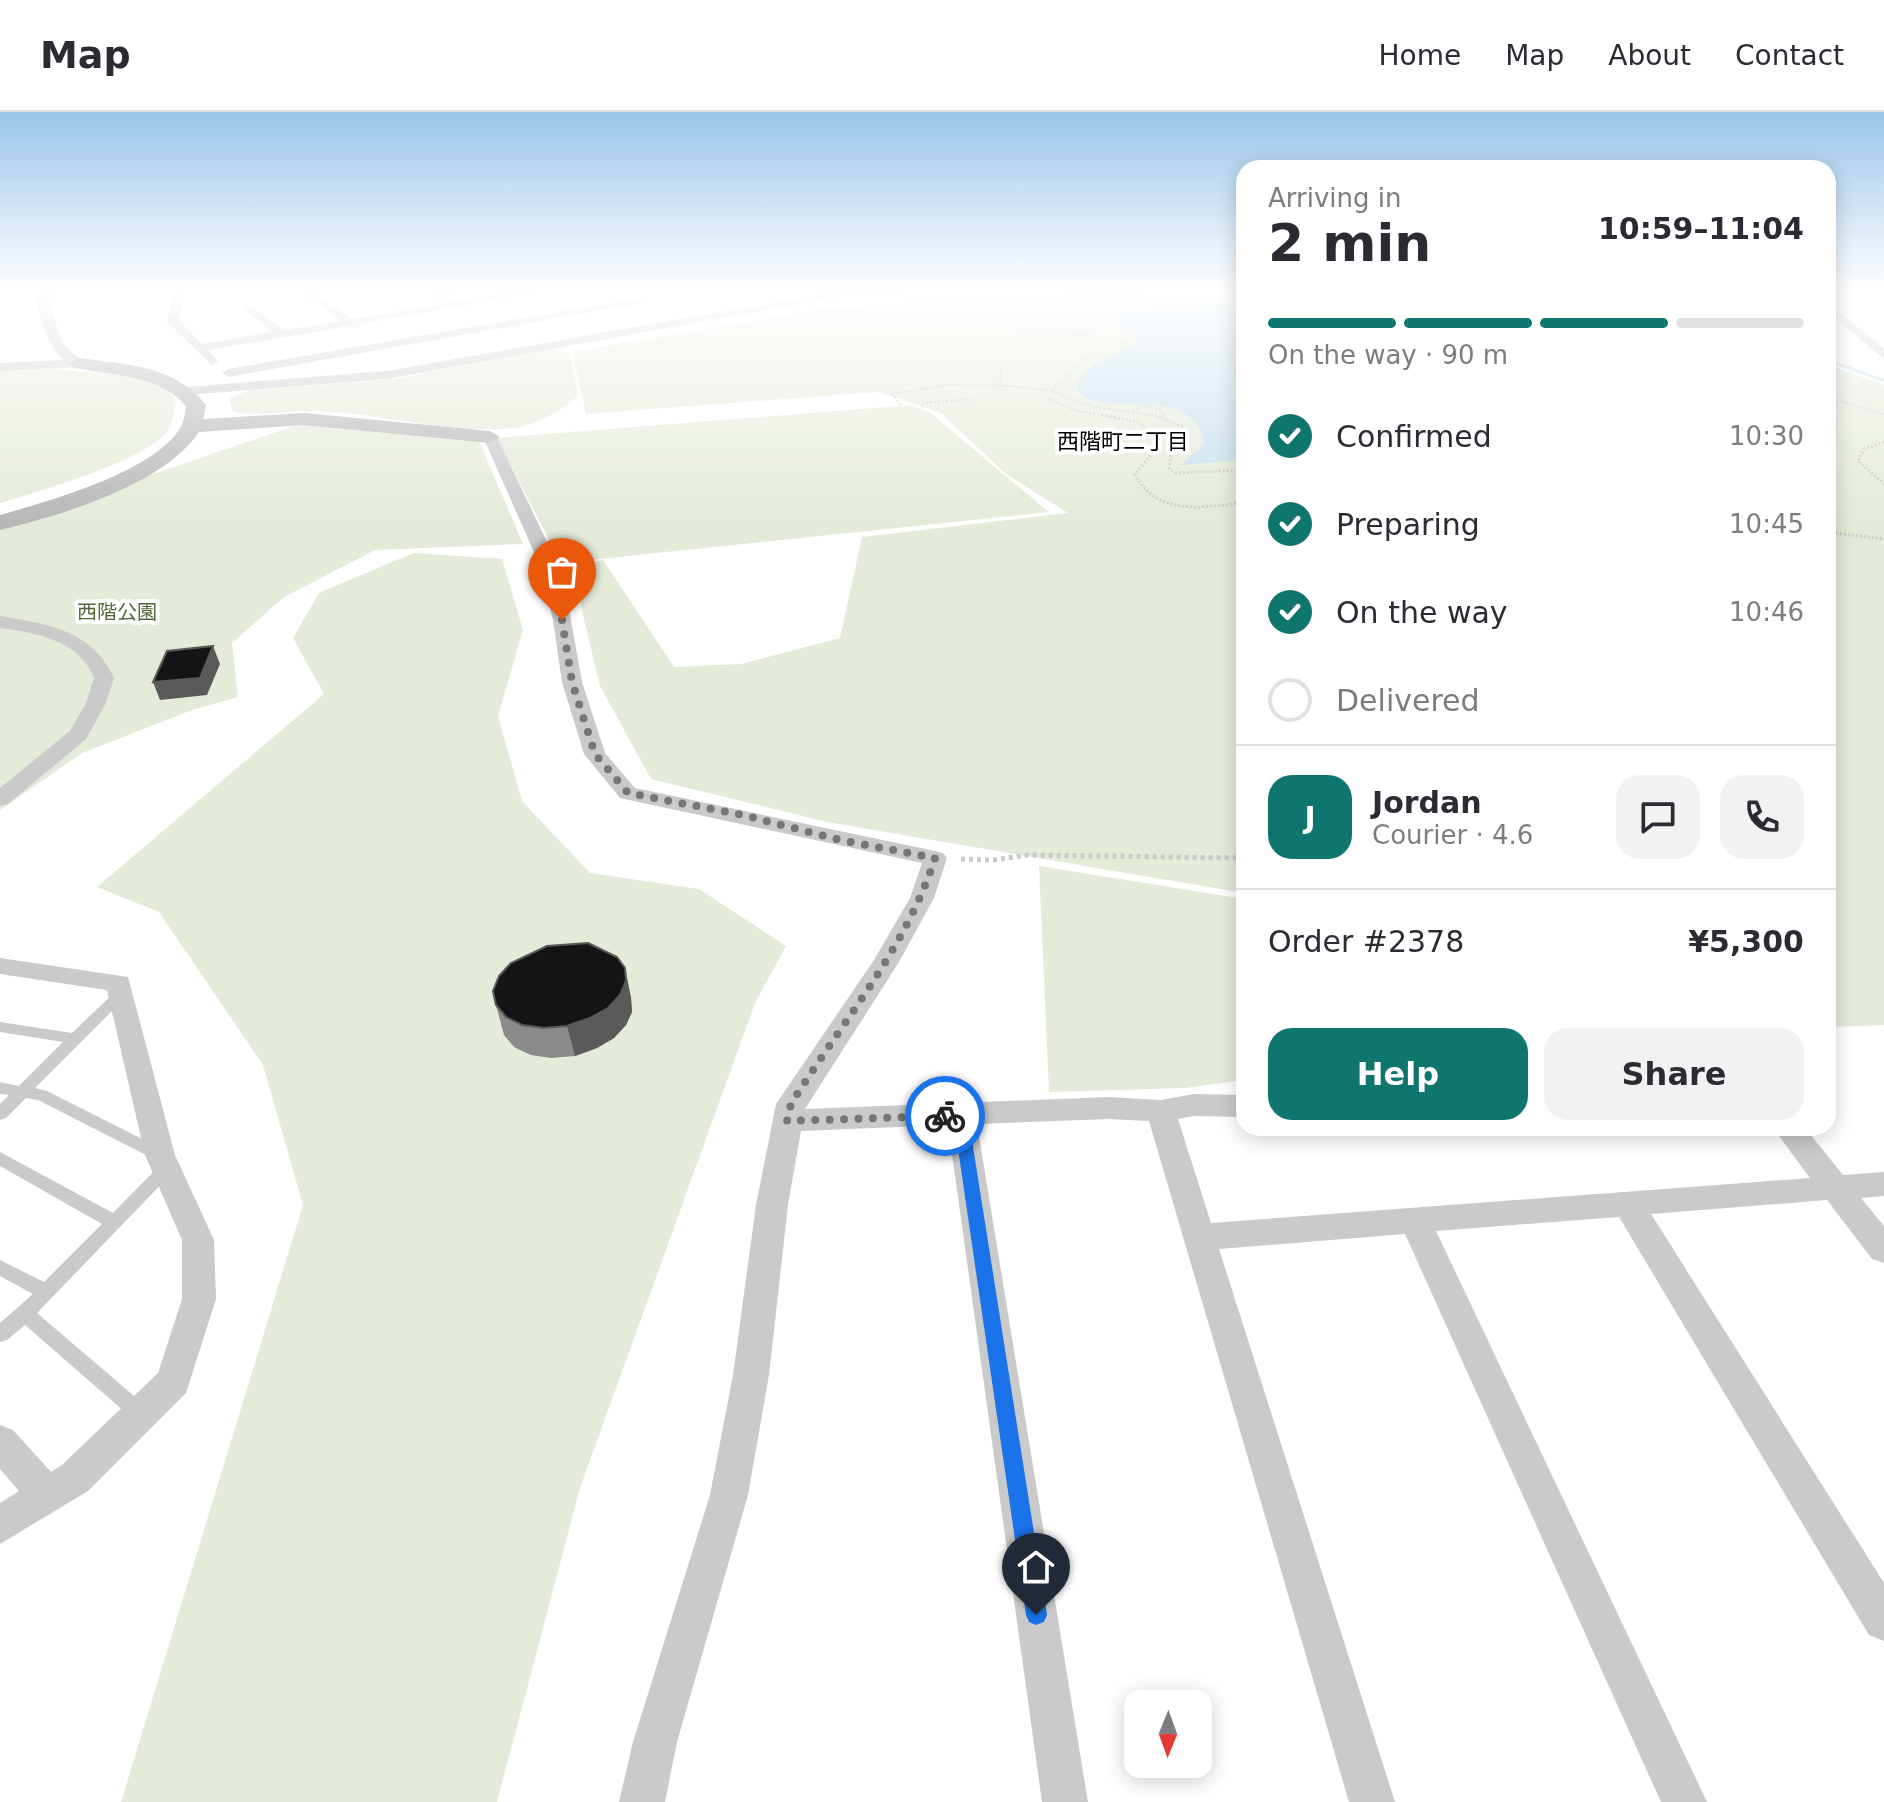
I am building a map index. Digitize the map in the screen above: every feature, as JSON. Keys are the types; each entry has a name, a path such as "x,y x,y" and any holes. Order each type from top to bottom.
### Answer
{"street":[{"path":"0,523 117,481 157,460 186,436 192,426 196,405 186,391 162,379 98,367"},
{"path":"217,367 236,387"},
{"path":"224,374 263,367"},
{"path":"186,391 387,375 427,367"},
{"path":"192,426 304,419 490,437 547,561 562,620 572,682 595,754 628,793 935,858 915,911 886,962 791,1104 772,1205 751,1375 729,1495 655,1742 642,1802"},
{"path":"0,513 117,481"},
{"path":"0,622 27,626 64,638 92,655 104,678 96,703 79,735 0,799"},
{"path":"0,966 119,983 163,1162 198,1240 199,1299 173,1382 75,1478 0,1525"},
{"path":"787,1121 1109,1108 1161,1111 1194,1105 1236,1106"},
{"path":"1161,1111 1202,1237 1372,1802"},
{"path":"961,1115 1065,1802"},
{"path":"1795,1136 1884,1250"},
{"path":"1202,1237 1884,1184"},
{"path":"1627,1203 1884,1620"},
{"path":"1415,1220 1684,1802"},
{"path":"0,1442 47,1495"}],"lane":[{"path":"0,1114 123,992"},
{"path":"0,1027 75,1039"},
{"path":"0,1088 41,1095 163,1162 114,1222 25,1314 0,1334"},
{"path":"0,1158 114,1222"},
{"path":"0,1267 46,1292"},
{"path":"25,1314 140,1414"}],"path":[{"path":"1000,386 1001,367"},
{"path":"1052,390 1076,367"},
{"path":"900,405 893,394 921,389 1000,386 1052,390 1078,404 1165,417 1183,427 1185,438 1171,455 1169,468 1176,473 1236,470"},
{"path":"1048,398 1073,412 1141,423 1153,428 1160,439 1159,445 1135,474 1139,485 1162,502 1191,509 1236,504"},
{"path":"922,403 974,399"},
{"path":"1836,400 1884,414"},
{"path":"1131,411 1151,406 1161,410 1165,417"},
{"path":"1884,442 1864,449 1858,461 1884,484"},
{"path":"1836,533 1884,539"},
{"path":"935,858 993,860 1043,855 1236,858"}],"green space":[{"path":"453,367 573,367 578,396 564,407 530,424 489,429 318,411 233,412 229,398 250,390 396,379"},
{"path":"575,367 1236,367 1236,892 827,822 651,779 600,686 571,565 603,560 674,667 741,664 840,638 862,537 1068,513 1006,474 941,413 878,392 586,414"},
{"path":"1836,368 1884,385 1884,1025 1836,1027"},
{"path":"54,369 135,376 165,386 176,403 170,427 159,439 118,463 0,503 0,370"},
{"path":"911,405 929,412 1049,512 561,563 497,438"},
{"name":"西階公園","path":"300,424 479,441 523,544 375,550 284,597 232,643 238,697 192,710 82,753 0,810 0,526"},
{"path":"413,553 502,559 523,630 498,716 522,801 590,873 699,889 786,946 755,1003 580,1488 497,1802 121,1802 303,1205 263,1065 159,912 97,887 324,694 293,638 319,593"},
{"path":"1039,866 1236,898 1236,1081 1186,1088 1049,1092"}],"water":[{"path":"1236,367 1236,459 1181,465 1205,443 1196,423 1182,412 1168,407 1108,404 1080,394 1076,384 1088,369"}],"building":[{"path":"213,646 200,678 153,682 167,651"},
{"path":"588,943 617,957 625,968 626,981 620,995 608,1008 567,1026 544,1028 522,1025 506,1017 496,1005 493,991 499,976 511,963 547,946"}],"waterway":[{"path":"1846,367 1884,381"}],"way so far":[{"path":"562,620 572,682 595,754 628,793 935,858 922,898 886,962 819,1059 791,1104 787,1121 945,1116"}],"district":[{"name":"西階町二丁目","path":"1123,441"}],"route":[{"path":"945,1116 961,1115 1036,1615"}]}
